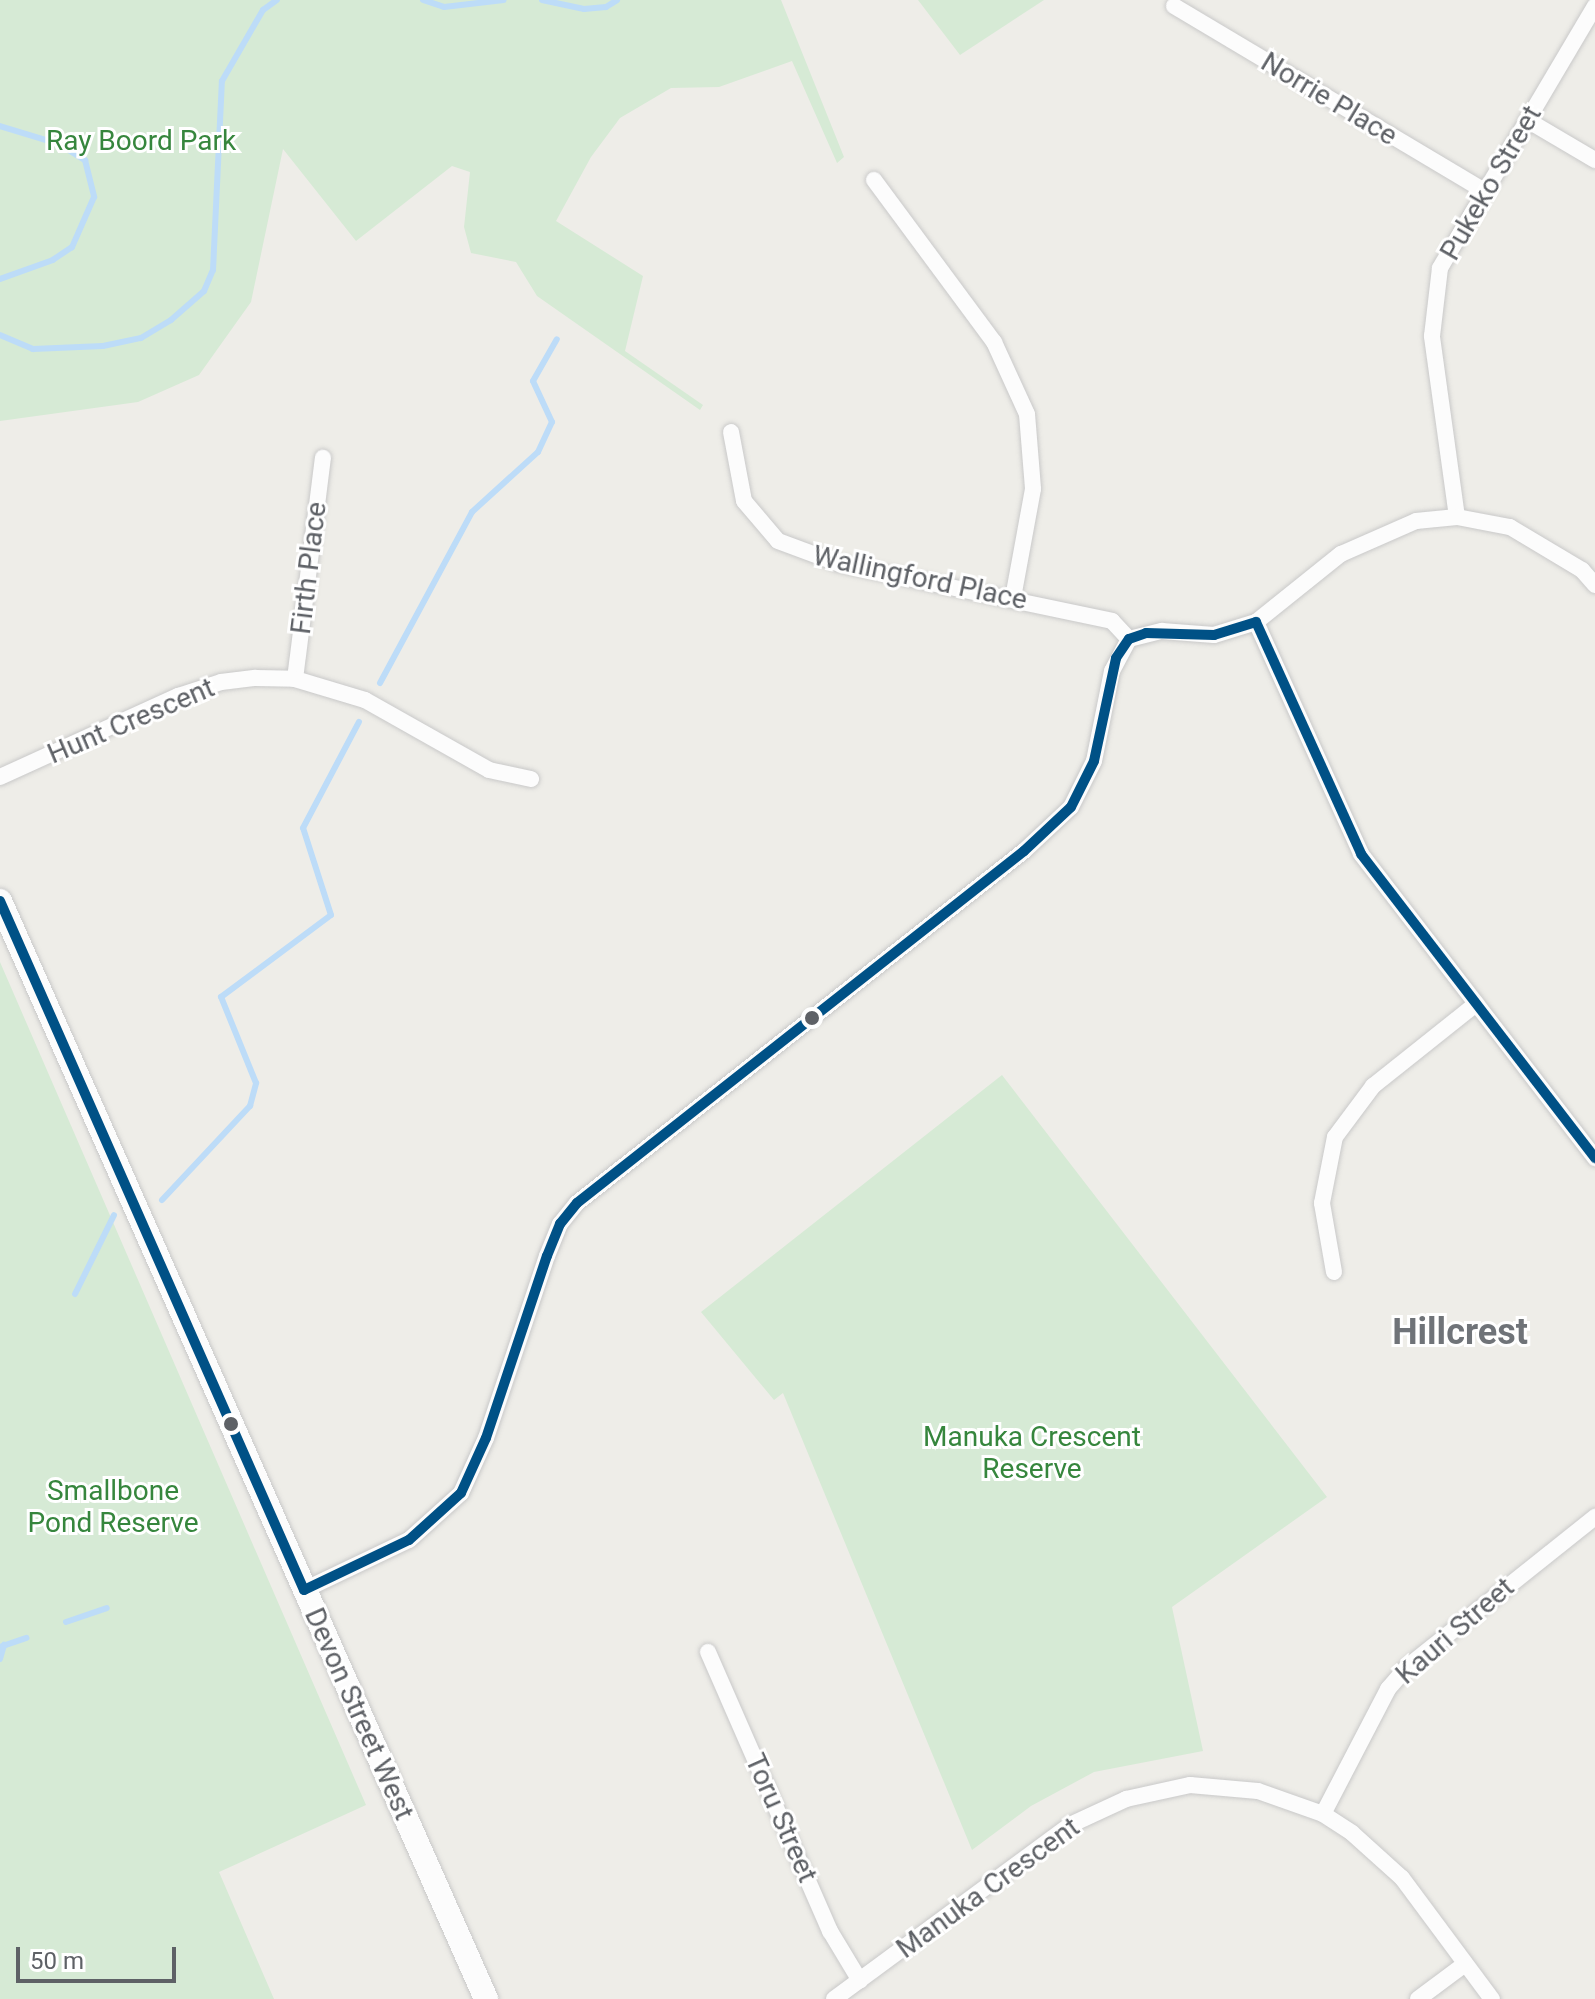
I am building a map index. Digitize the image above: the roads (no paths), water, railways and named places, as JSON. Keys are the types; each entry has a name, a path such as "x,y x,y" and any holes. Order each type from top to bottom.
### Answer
{"main road":[{"name":"Devon Street West","path":"0,901 486,1999"}],"street":[{"name":"Norrie Place","path":"1174,6 1484,191"},
{"name":"Pukeko Street","path":"1457,517 1432,336 1433,298 1454,240 1595,6"},
{"path":"1527,120 1595,160"},
{"path":"874,180 994,342 1027,414 1033,489 1013,598"},
{"name":"Wallingford Place","path":"731,432 744,501 778,541 840,564 1112,621 1129,639"},
{"name":"Firth Place","path":"295,679 323,458"},
{"path":"304,1590 409,1540 461,1493 486,1438 560,1224 588,1191 1024,851 1071,807 1094,761 1116,658 1129,639 1162,631 1214,635 1256,622 1365,539 1416,521 1457,517 1486,520 1534,537 1582,570 1595,585"},
{"path":"1256,622 1361,854 1595,1158"},
{"name":"Hunt Crescent","path":"0,777 221,682 295,679 365,700 489,770 531,779"},
{"path":"1334,1272 1322,1203 1335,1137 1373,1086 1476,1004"},
{"name":"Kauri Street","path":"1323,1814 1388,1689 1407,1667 1595,1517"},
{"name":"Toru Street","path":"708,1652 830,1931 860,1981"},
{"name":"Manuka Crescent","path":"834,1999 1040,1844 1102,1807 1155,1791 1227,1785 1323,1814 1377,1853 1402,1878 1492,1999"},
{"path":"1418,1999 1465,1964"}],"waterway":[{"path":"0,335 33,349 103,346 141,338 171,320 204,291 213,270 222,81 263,10 277,0"},
{"path":"423,0 444,7 504,0"},
{"path":"542,0 584,9 606,7 617,0"},
{"path":"0,126 59,144 85,160 94,197 72,247 53,260 0,279"},
{"path":"380,683 472,512 538,452 552,422 533,381 557,339"},
{"path":"162,1200 250,1106 256,1083 221,997 331,915 303,828 359,722"},
{"path":"75,1294 114,1215"},
{"path":"66,1622 107,1608"},
{"path":"0,1647 26,1638"},
{"path":"0,1659 4,1645"}],"district":[{"name":"Hillcrest","path":"1460,1333"}],"park label":[{"name":"Ray Boord Park","path":"141,141"},
{"name":"Manuka Crescent Reserve","path":"1032,1453"},
{"name":"Smallbone Pond Reserve","path":"113,1507"}]}
